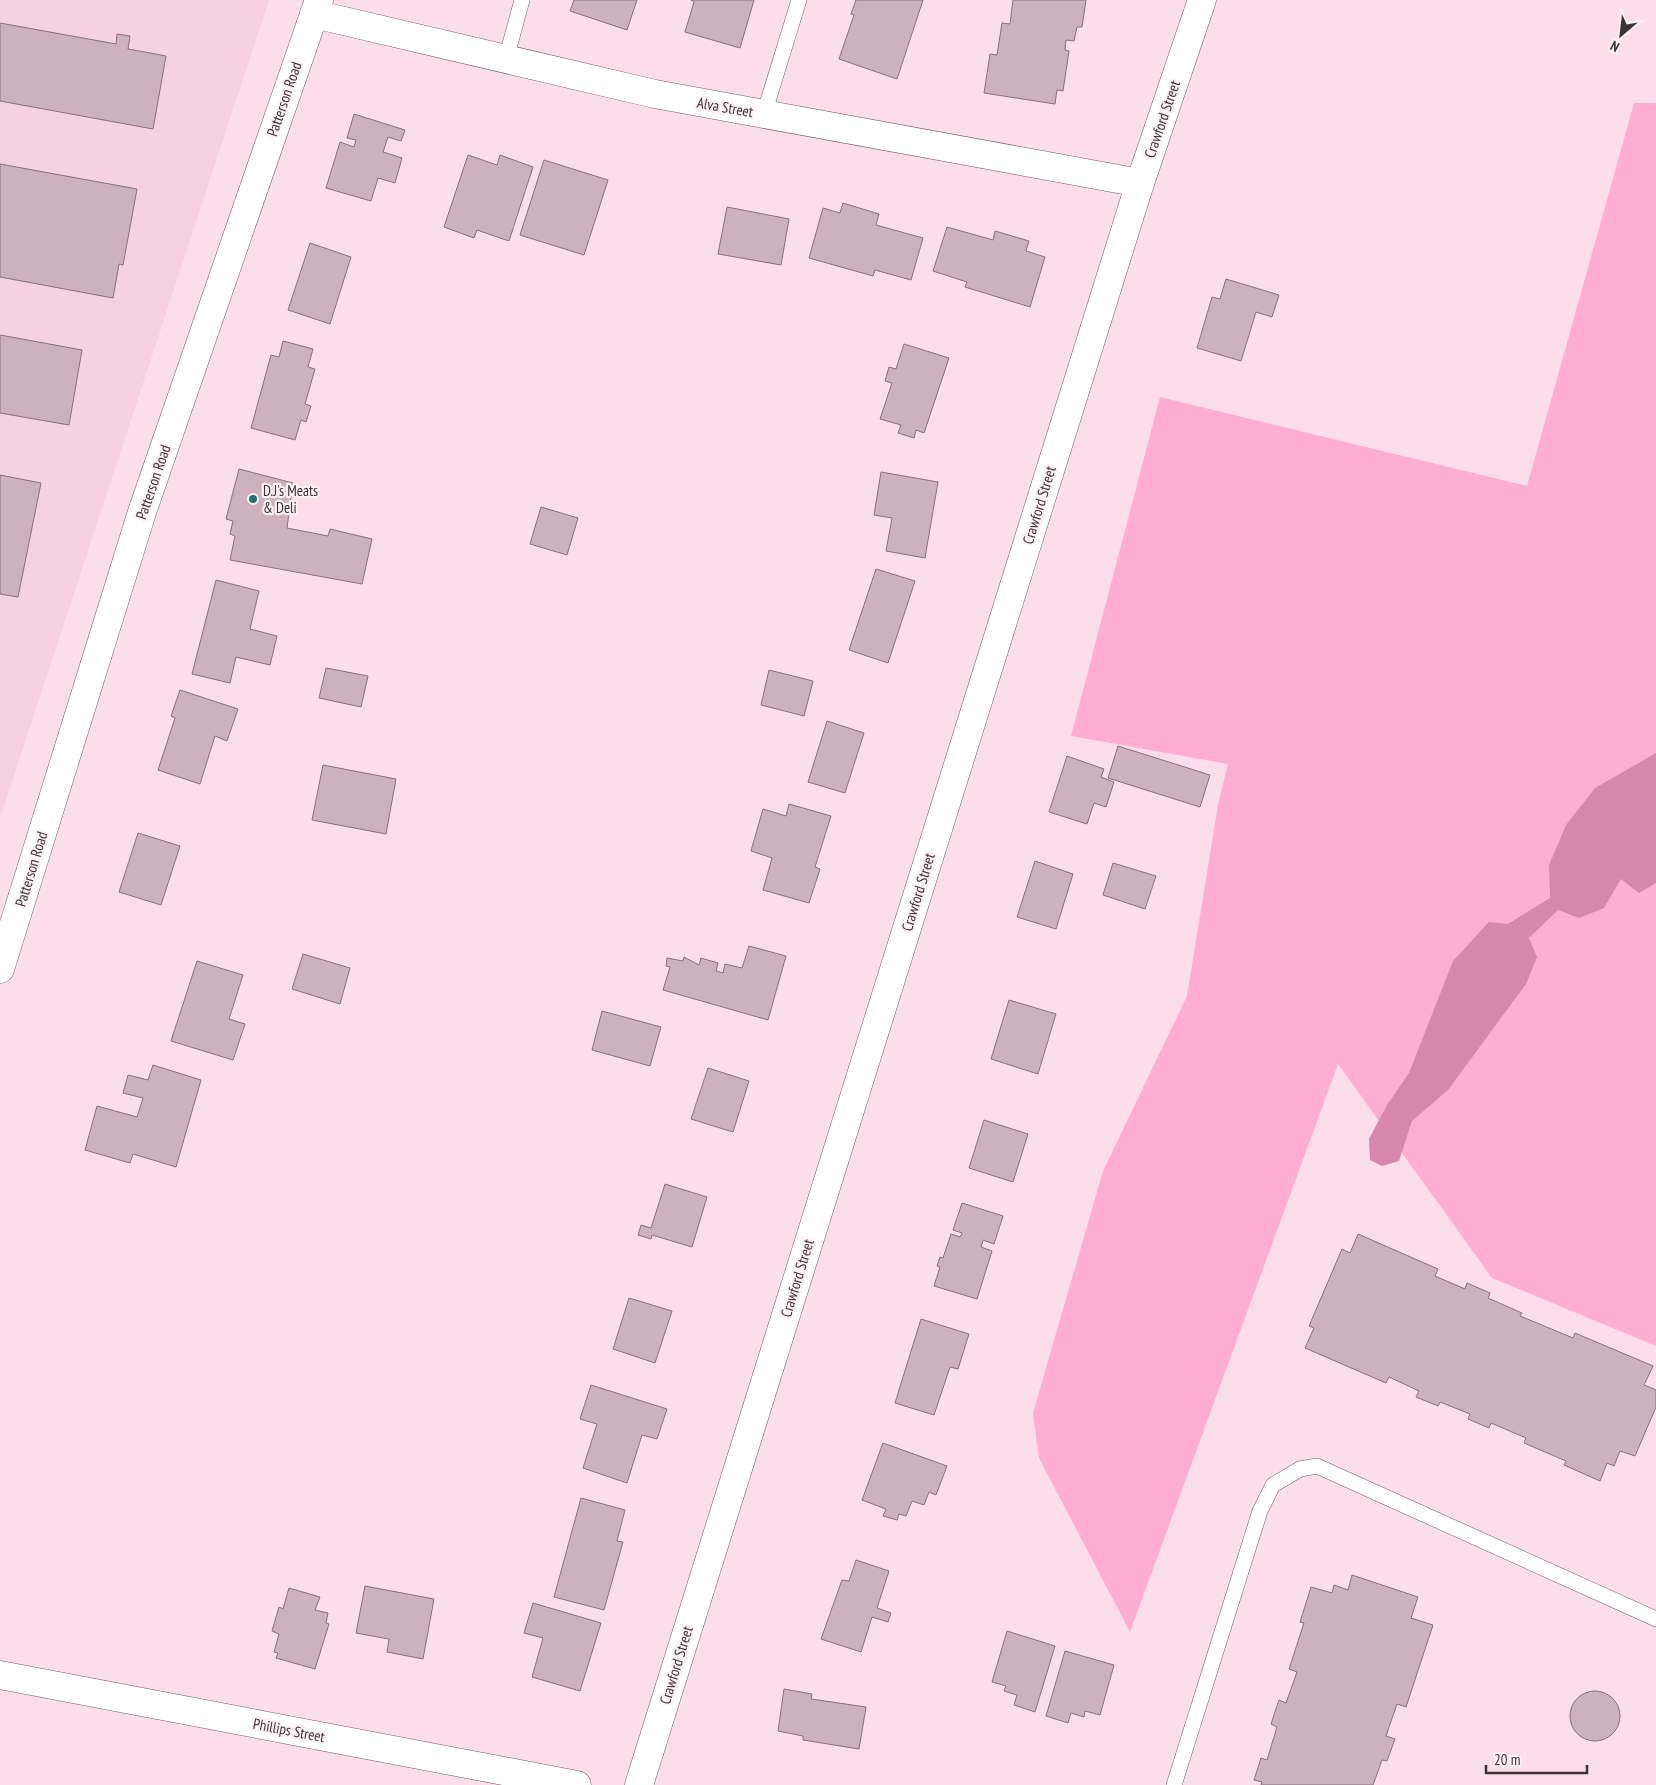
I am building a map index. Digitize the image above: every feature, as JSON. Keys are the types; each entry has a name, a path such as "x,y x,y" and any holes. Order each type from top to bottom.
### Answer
{"street":[{"name":"Crawford Street","path":"638,1785 1140,183 1202,0"},
{"name":"Alva Street","path":"316,7 506,59 655,94 1140,183"},
{"name":"Patterson Road","path":"0,969 142,512 316,7"},
{"name":"Phillips Street","path":"0,1675 577,1785"}],"lane":[{"path":"506,59 522,0"},
{"path":"764,114 799,0"},
{"path":"1174,1785 1260,1511 1273,1485 1300,1469 1317,1466 1656,1619"}],"shaded area":[{"path":"0,0 269,0 0,818"},
{"path":"1634,103 1656,103 1656,1346 1492,1278 1338,1064 1130,1632 1039,1458 1033,1413 1103,1171 1187,996 1218,805 1228,764 1071,736 1160,397 1527,486"},
{"path":"1656,753 1656,883 1639,893 1621,879 1604,908 1579,918 1558,910 1529,938 1537,957 1526,984 1448,1090 1412,1121 1399,1161 1382,1166 1370,1160 1369,1139 1387,1105 1409,1073 1453,961 1489,922 1508,924 1550,898 1549,865 1566,825 1595,788"}],"building":[{"path":"574,0 637,0 627,30 570,11"},
{"path":"691,0 754,0 740,48 685,32 694,2"},
{"path":"856,0 923,0 897,79 839,59 854,15 851,14"},
{"path":"1013,0 1086,0 1082,27 1077,27 1074,41 1066,40 1065,50 1069,51 1063,91 1057,90 1055,104 984,93 990,54 997,55 1002,23 1010,24"},
{"path":"0,23 116,44 117,34 130,36 128,49 166,56 153,129 0,101"},
{"path":"354,114 405,130 401,141 388,137 383,152 402,158 395,183 378,178 371,201 326,188 340,142 354,147 356,140 347,138"},
{"path":"468,155 497,165 500,155 533,167 509,241 477,230 474,238 444,227"},
{"path":"544,160 608,180 584,255 520,235"},
{"path":"0,164 137,189 123,265 119,264 113,298 0,277"},
{"path":"843,203 879,214 876,225 923,238 911,280 875,270 873,276 809,258 823,208 840,213"},
{"path":"727,207 789,219 781,265 718,254"},
{"path":"947,227 993,240 995,231 1029,241 1026,251 1045,257 1030,307 965,287 967,282 933,271"},
{"path":"310,243 351,257 330,324 288,310"},
{"path":"1226,279 1279,295 1272,317 1256,312 1241,361 1197,348 1212,297 1220,299"},
{"path":"0,335 82,350 69,425 0,413"},
{"path":"283,341 313,349 308,367 315,369 305,404 311,406 306,422 301,420 295,440 251,428 271,355 279,357"},
{"path":"904,344 949,358 924,433 916,430 914,438 898,433 901,425 880,419 892,383 885,381 889,367 896,369"},
{"path":"239,469 293,483 287,528 328,536 330,529 372,539 362,584 230,560 235,536 230,534 233,521 226,519"},
{"path":"881,472 938,482 925,558 886,551 892,518 874,515"},
{"path":"0,475 41,483 18,597 0,594"},
{"path":"541,507 578,518 567,555 530,544"},
{"path":"876,569 915,581 888,663 849,650"},
{"path":"216,580 259,591 250,629 277,636 270,665 236,657 230,683 192,674"},
{"path":"326,668 368,676 361,707 319,698"},
{"path":"769,670 813,681 804,716 761,705"},
{"path":"180,690 238,709 227,741 215,736 200,784 158,770 175,718 171,716"},
{"path":"827,721 864,733 845,793 808,782"},
{"path":"1118,746 1210,775 1200,807 1108,778"},
{"path":"1067,756 1104,769 1101,777 1114,782 1106,807 1094,803 1087,824 1049,812"},
{"path":"323,765 396,779 386,834 312,820"},
{"path":"789,804 831,816 815,867 820,869 809,903 763,890 772,858 751,851 763,809 786,816"},
{"path":"138,833 180,846 161,905 119,892"},
{"path":"1035,861 1073,874 1056,929 1017,917"},
{"path":"1113,863 1156,876 1145,909 1103,895"},
{"path":"749,946 786,956 768,1020 663,990 670,967 666,966 667,958 683,961 684,957 699,965 701,958 718,963 716,971 723,973 725,964 742,968"},
{"path":"303,954 350,968 340,1004 292,989"},
{"path":"197,961 243,975 229,1019 245,1024 233,1060 171,1041"},
{"path":"1009,1000 1056,1014 1038,1074 991,1059"},
{"path":"602,1011 661,1027 650,1066 592,1050"},
{"path":"153,1065 201,1080 176,1167 133,1154 130,1163 85,1150 97,1106 137,1117 143,1098 123,1093 128,1075 148,1080"},
{"path":"708,1068 749,1081 733,1132 691,1119"},
{"path":"984,1120 1028,1134 1013,1182 969,1168"},
{"path":"665,1184 707,1197 692,1247 652,1235 651,1239 638,1235 641,1225 651,1228"},
{"path":"962,1203 1003,1216 994,1244 983,1240 981,1247 992,1251 977,1299 934,1286 940,1267 937,1266 940,1257 943,1258 951,1234 960,1237 962,1233 953,1230"},
{"path":"1358,1234 1438,1269 1435,1276 1465,1289 1467,1283 1490,1293 1488,1298 1522,1313 1520,1316 1573,1338 1575,1333 1653,1366 1644,1385 1656,1390 1656,1407 1635,1456 1620,1451 1614,1466 1607,1463 1600,1481 1564,1465 1566,1461 1524,1443 1526,1438 1491,1423 1489,1428 1468,1419 1470,1414 1440,1402 1438,1406 1416,1397 1419,1391 1389,1377 1386,1383 1305,1348 1314,1328 1309,1326 1342,1249 1350,1253"},
{"path":"629,1298 672,1311 655,1363 613,1349"},
{"path":"921,1319 969,1334 958,1369 950,1367 934,1415 895,1403"},
{"path":"591,1385 667,1409 657,1439 642,1435 627,1483 583,1468 597,1424 580,1419"},
{"path":"883,1443 947,1466 936,1495 929,1492 924,1505 912,1501 906,1516 899,1514 897,1520 883,1516 886,1509 862,1500"},
{"path":"581,1498 625,1510 617,1541 623,1542 604,1610 554,1597"},
{"path":"856,1560 889,1571 877,1608 891,1613 888,1622 872,1617 861,1652 821,1639 842,1580 849,1581"},
{"path":"1352,1575 1418,1597 1411,1618 1433,1625 1406,1707 1397,1704 1386,1736 1395,1739 1387,1761 1382,1760 1373,1785 1261,1785 1262,1782 1254,1780 1261,1758 1267,1760 1277,1727 1271,1724 1279,1700 1286,1703 1297,1672 1289,1669 1304,1623 1300,1622 1311,1587 1332,1593 1334,1585 1348,1590"},
{"path":"365,1586 434,1599 423,1659 387,1652 389,1639 356,1633"},
{"path":"289,1588 320,1597 315,1610 328,1613 326,1623 329,1624 315,1669 276,1658 278,1653 274,1652 279,1634 272,1631 279,1607 283,1609"},
{"path":"533,1603 601,1623 580,1691 532,1677 543,1638 524,1633"},
{"path":"1007,1631 1055,1646 1035,1712 1014,1705 1017,1695 1004,1691 1006,1686 992,1682"},
{"path":"1065,1651 1114,1665 1100,1715 1085,1711 1084,1717 1071,1713 1068,1723 1046,1716"},
{"path":"784,1689 812,1694 811,1699 866,1707 859,1749 803,1740 803,1736 778,1731"},
{"path":"1590,1691 1600,1691 1613,1698 1620,1711 1620,1721 1613,1734 1600,1741 1590,1741 1581,1737 1574,1730 1570,1721 1570,1711 1574,1702 1581,1695"}],"place":[{"name":"D.J's Meats & Deli","path":"253,499"}]}
